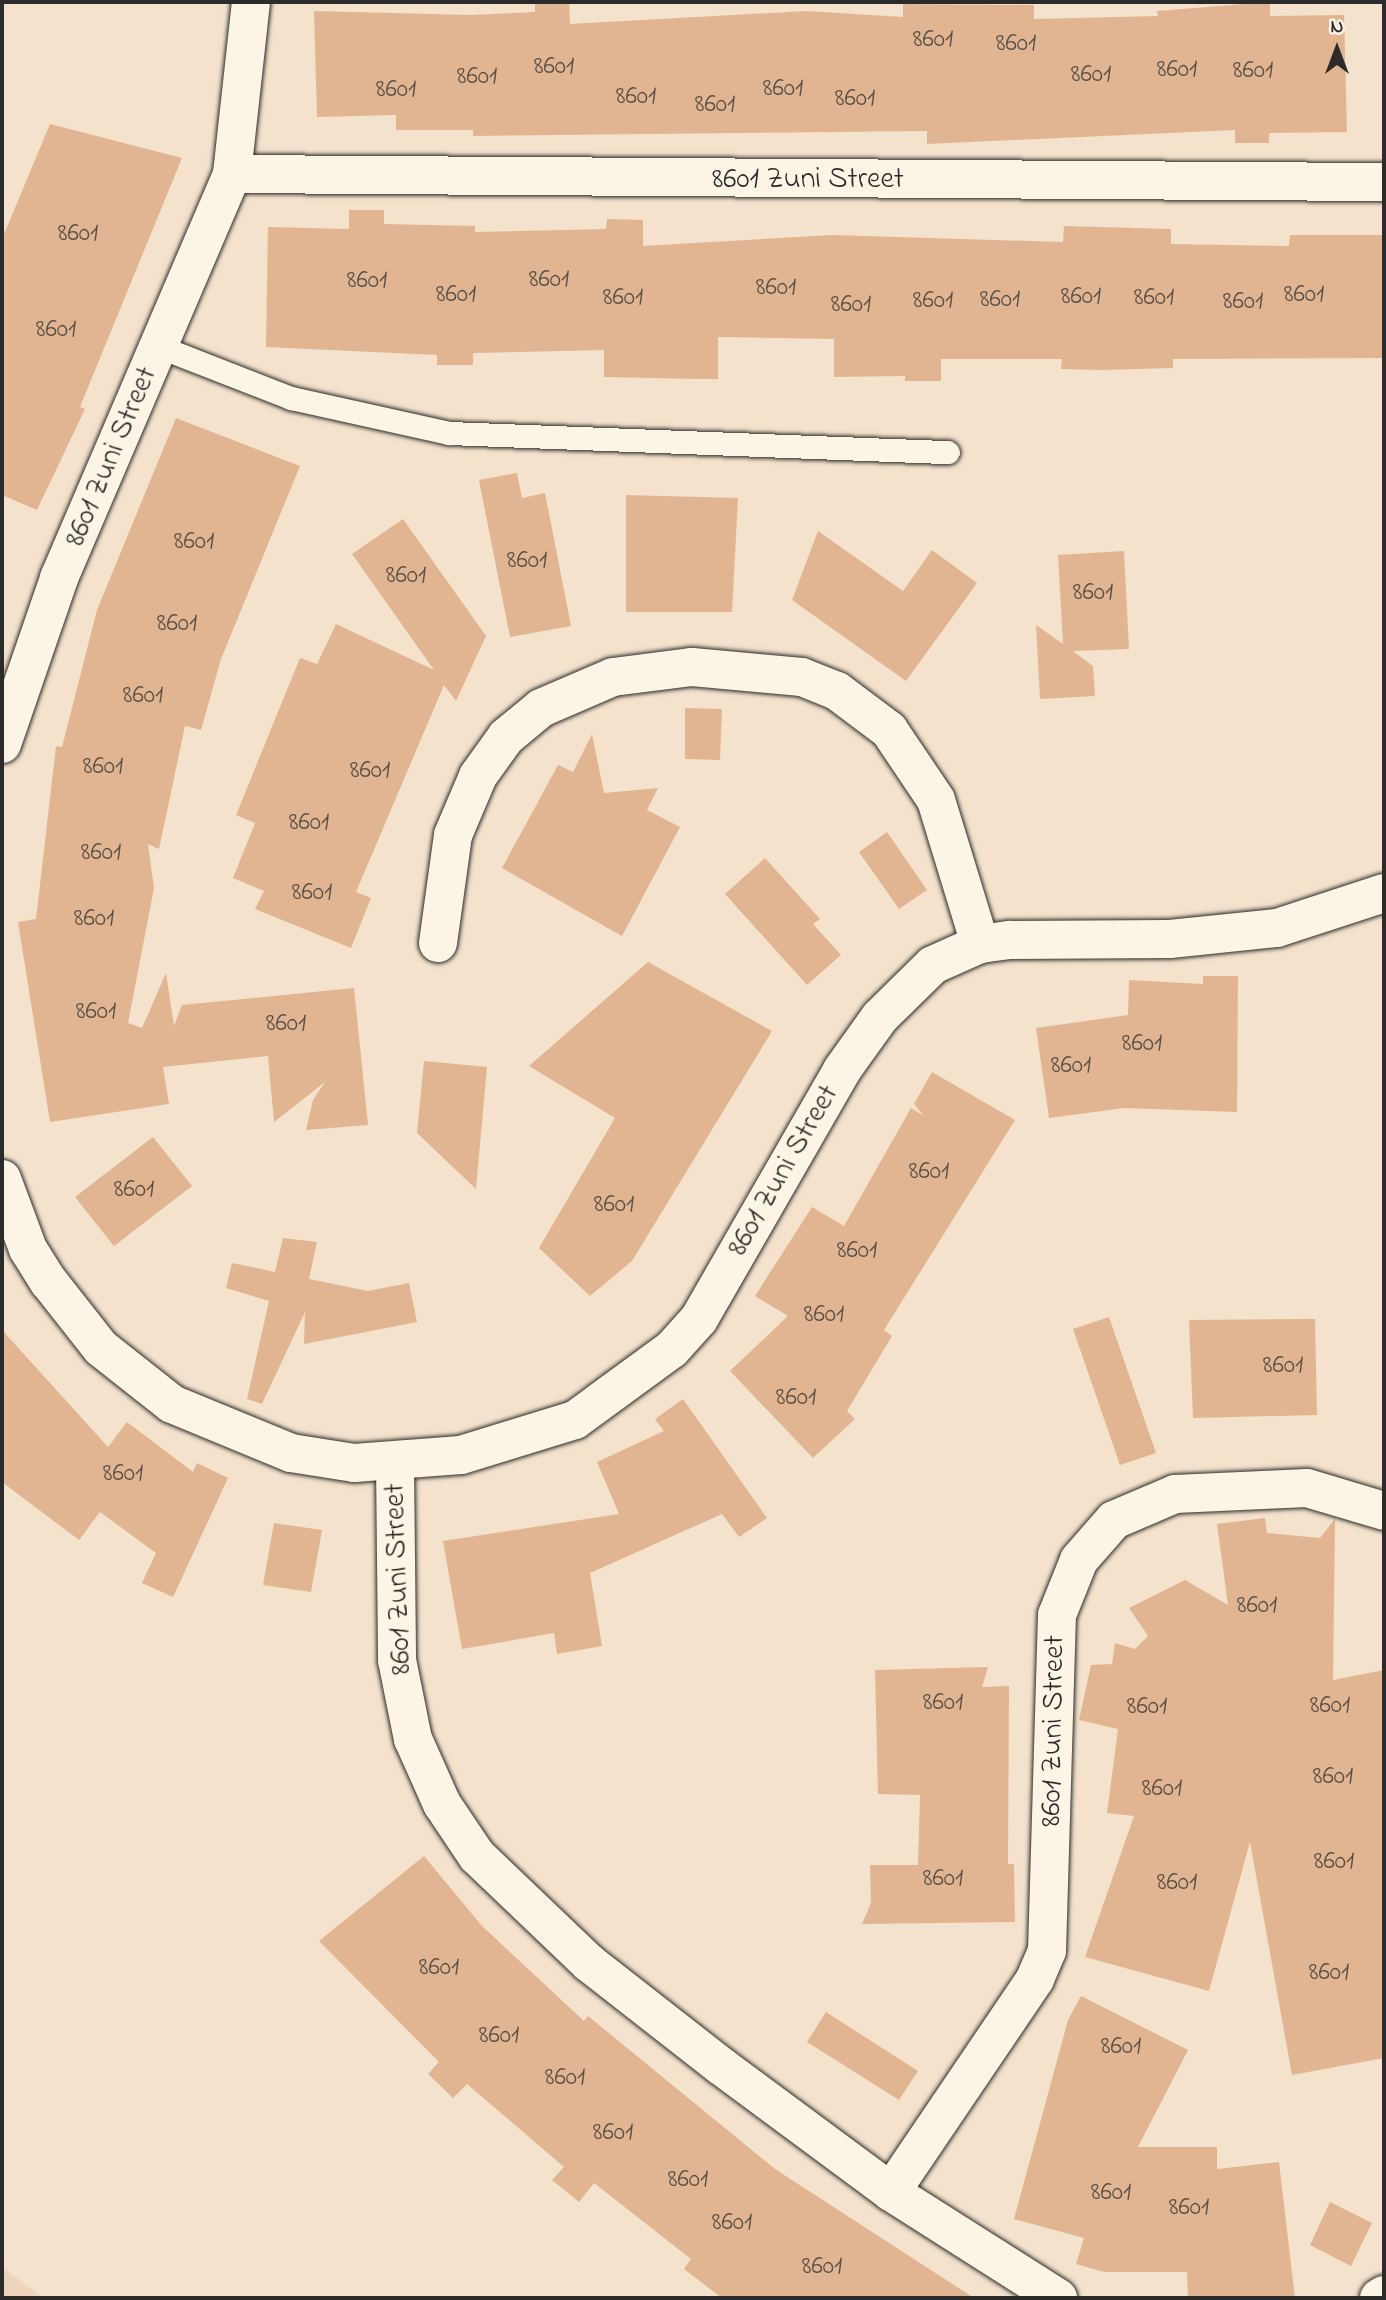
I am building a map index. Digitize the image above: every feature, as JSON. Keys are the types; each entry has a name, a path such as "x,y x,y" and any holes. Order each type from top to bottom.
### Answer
{"street":[{"name":"8601 Zuni Street","path":"2,744 59,578 232,174 251,2"},
{"name":"8601 Zuni Street","path":"232,174 1384,182"},
{"path":"438,943 453,835 478,776 506,737 541,708 613,677 692,667 802,677 837,691 889,730 936,800 980,944"},
{"name":"8601 Zuni Street","path":"2,1179 28,1249 49,1282 101,1348 161,1396 204,1422 281,1450 395,1463 506,1445 575,1420 672,1349 699,1319 880,1017 933,965 980,944 1170,939 1277,928 1384,893"},
{"name":"8601 Zuni Street","path":"395,1463 397,1660 413,1739 442,1804 477,1856 589,1963 891,2192 1058,2298"},
{"name":"8601 Zuni Street","path":"891,2192 1035,1979 1047,1951 1057,1615 1079,1560 1114,1520 1175,1494 1307,1488 1384,1511"}],"lane":[{"path":"160,346 292,398 449,433 948,452"}],"shaded area":[{"path":"2,2267 43,2298 2,2298"}],"building":[{"path":"569,2 570,24 807,11 903,17 903,4 1034,5 1034,19 1158,16 1157,11 1270,2 1270,16 1344,15 1347,132 1269,133 1269,143 1235,143 1235,130 927,144 927,131 473,136 473,130 396,130 396,115 317,117 314,11 470,15 535,12 535,3"},
{"path":"50,124 182,158 80,407 85,409 37,510 2,495 2,239"},
{"path":"349,210 384,210 384,224 475,226 475,232 606,229 607,219 643,220 643,246 832,235 1063,242 1064,226 1171,229 1171,244 1289,246 1290,235 1384,235 1384,358 1173,359 1173,368 1101,370 1061,369 1062,359 941,359 941,381 905,381 905,376 834,377 834,339 718,337 718,379 698,379 604,377 604,350 473,353 473,365 437,365 437,355 266,347 268,227 349,229"},
{"path":"176,418 300,466 221,659 201,730 185,726 159,849 148,844 154,888 128,1023 142,1028 166,973 174,1026 182,1005 354,988 368,1125 306,1130 313,1100 325,1082 274,1122 268,1056 163,1067 169,1104 50,1122 18,922 36,919 56,746 62,747 97,610"},
{"path":"517,473 522,498 545,493 571,626 510,637 479,480"},
{"path":"626,495 738,498 732,612 626,612"},
{"path":"403,519 486,636 456,701 444,685 356,892 371,898 351,948 255,909 264,891 233,878 255,823 236,815 300,658 317,664 336,624 434,670 352,554"},
{"path":"818,531 903,591 932,550 977,583 906,681 792,600"},
{"path":"1124,551 1129,649 1073,651 1093,666 1095,696 1040,699 1036,625 1063,644 1058,555"},
{"path":"685,708 722,709 720,760 685,759"},
{"path":"592,734 604,793 658,788 647,810 680,827 622,936 502,868 558,765 573,772"},
{"path":"887,832 927,890 899,909 859,852"},
{"path":"765,858 820,919 813,924 841,955 807,985 725,894"},
{"path":"648,962 772,1031 632,1261 590,1296 539,1248 615,1118 529,1066"},
{"path":"1203,976 1238,976 1237,1112 1124,1108 1049,1118 1036,1028 1128,1015 1129,980 1203,984"},
{"path":"424,1061 487,1067 476,1189 417,1133"},
{"path":"932,1072 1015,1120 884,1330 892,1336 847,1411 855,1419 813,1458 730,1371 788,1316 755,1296 812,1207 844,1226 911,1108 924,1116 914,1104"},
{"path":"153,1137 192,1186 114,1246 75,1197"},
{"path":"283,1238 317,1242 309,1279 368,1291 409,1283 417,1322 304,1344 305,1312 262,1404 247,1399 269,1301 226,1288 232,1263 275,1272"},
{"path":"1109,1317 1156,1453 1120,1465 1073,1329"},
{"path":"1315,1319 1317,1415 1193,1418 1189,1320"},
{"path":"2,1330 108,1447 127,1422 193,1472 197,1463 228,1478 173,1597 142,1583 156,1553 100,1512 79,1540 2,1482"},
{"path":"683,1399 767,1518 739,1537 722,1514 590,1573 602,1646 557,1654 554,1633 462,1649 443,1541 619,1514 597,1462 664,1431 655,1419"},
{"path":"1265,1518 1267,1533 1320,1538 1335,1519 1333,1680 1384,1670 1384,2058 1292,2075 1250,1842 1209,1991 1085,1957 1134,1816 1107,1813 1118,1729 1079,1720 1091,1665 1112,1664 1115,1643 1135,1649 1148,1636 1129,1608 1185,1580 1228,1605 1217,1524"},
{"path":"274,1523 322,1530 311,1592 263,1585"},
{"path":"988,1667 982,1687 1009,1686 1008,1864 1014,1864 1015,1922 862,1924 871,1903 870,1865 918,1865 920,1795 878,1794 875,1670"},
{"path":"424,1856 482,1926 584,2021 588,2016 775,2169 974,2298 722,2298 684,2269 691,2259 594,2183 579,2202 552,2180 564,2167 467,2084 453,2098 428,2074 439,2062 319,1941"},
{"path":"1081,1996 1188,2050 1138,2147 1217,2147 1217,2169 1279,2162 1295,2298 1188,2298 1187,2272 1104,2272 1076,2264 1084,2238 1014,2219 1068,2020"},
{"path":"826,2012 918,2071 899,2100 807,2042"},
{"path":"1330,2202 1372,2223 1351,2266 1310,2245"}]}
